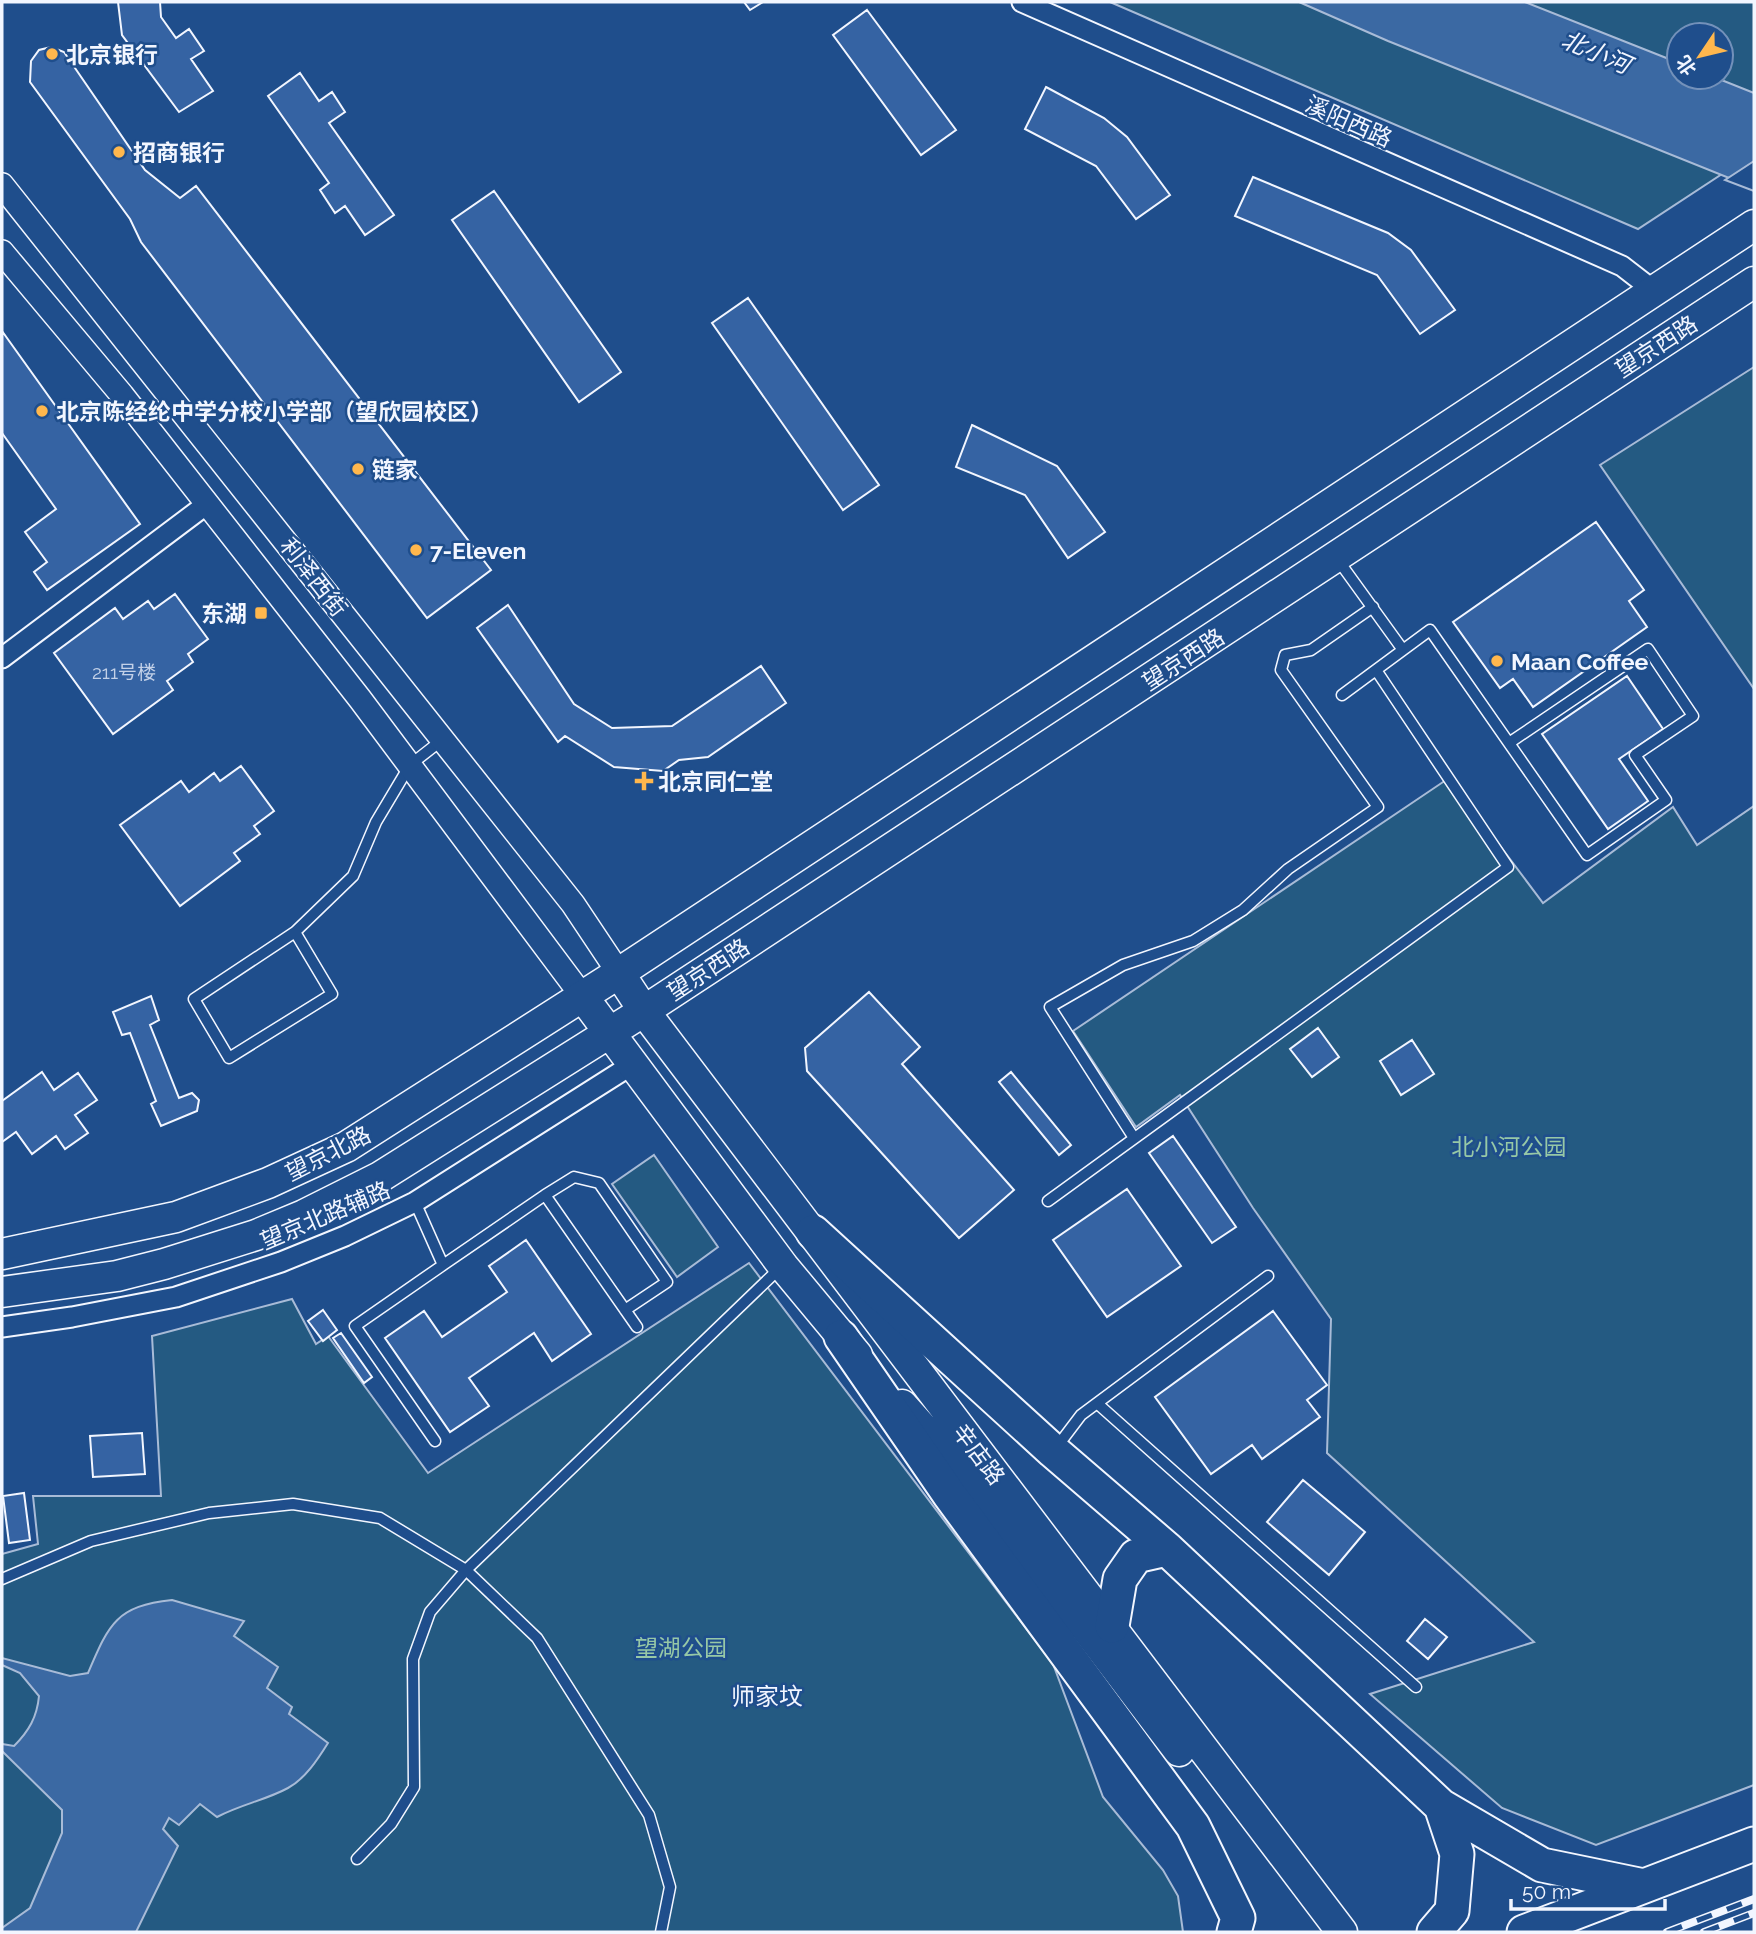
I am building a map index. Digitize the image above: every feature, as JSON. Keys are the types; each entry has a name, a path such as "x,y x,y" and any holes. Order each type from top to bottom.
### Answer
{"highway":[{"path":"813,1233 1053,1451 1167,1549 1441,1806 1542,1865 1644,1886"},
{"path":"841,1337 949,1494 1194,1826 1238,1918 1234,1932"},
{"path":"1112,1626 1120,1579 1136,1556 1167,1549"},
{"path":"1434,1932 1452,1911 1457,1854 1441,1806"},
{"path":"1524,1932 1754,1844"}],"main road":[{"name":"望京西路","path":"620,973 1754,225"},
{"name":"望京西路","path":"609,1032 1337,558 1754,282"},
{"name":"望京北路","path":"2,1254 176,1217 312,1164 379,1127 620,973"},
{"name":"辛店路","path":"620,973 644,1011 1342,1932"},
{"name":"辛店路","path":"583,997 783,1266 841,1337 1000,1515 1316,1932"},
{"name":"望京北路","path":"2,1292 129,1273 256,1235 304,1215 380,1177 609,1032"}],"street":[{"name":"溪阳西路","path":"1022,2 1622,266 1653,290"},
{"name":"利泽西街","path":"2,185 573,904 620,973"},
{"name":"利泽西街","path":"2,252 122,395 410,765 583,997"},
{"path":"2,658 207,504"},
{"name":"望京北路辅路","path":"2,1327 176,1297 281,1262 415,1202 633,1064"}],"lane":[{"path":"1337,558 1403,650"},
{"path":"1134,1138 1050,1007 1123,965 1193,941 1243,910 1288,869 1378,807 1281,670 1285,655 1311,650 1373,607"},
{"path":"1342,695 1430,630 1587,855 1665,800 1635,755 1693,716 1648,649 1509,743"},
{"path":"1048,1201 1508,867 1376,670"},
{"path":"295,932 331,994 229,1058 194,999 295,932 353,876 376,822 410,765 442,739"},
{"path":"435,1441 355,1326 574,1177 599,1183 667,1282 625,1310"},
{"path":"545,1195 637,1326"},
{"path":"415,1202 443,1265"},
{"path":"357,1859 391,1824 414,1787 413,1659 430,1612 466,1570 783,1266"},
{"path":"1053,1451 1081,1415 1099,1405 1268,1276"},
{"path":"1099,1405 1416,1687"},
{"path":"2,1579 91,1541 175,1519 293,1504 380,1518 466,1570 537,1638 649,1815 670,1887 661,1932"}],"green space":[{"path":"1110,2 1754,2 1754,153 1638,229"},
{"path":"1754,367 1754,689 1600,465"},
{"name":"北小河公园","path":"1449,778 1543,903 1673,807 1697,845 1754,806 1754,1785 1596,1845 1502,1808 1370,1694 1534,1642 1327,1453 1331,1319 1253,1208 1180,1095 1136,1127 1073,1031"},
{"path":"654,1155 718,1247 677,1277 612,1184"},
{"name":"望湖公园","path":"749,1263 1053,1664 1103,1797 1163,1870 1178,1896 1183,1932 2,1932 2,1554 38,1544 33,1496 161,1496 152,1336 292,1299 316,1344 328,1336 428,1473"}],"water":[{"name":"北小河","path":"1299,2 1525,2 1665,57 1665,91 1735,91 1735,85 1754,93 1754,188 1388,41"},
{"path":"172,1600 244,1621 234,1636 278,1667 267,1688 292,1707 289,1714 328,1743 305,1774 280,1792 217,1817 200,1804 179,1825 169,1818 163,1829 178,1846 136,1932 2,1932 2,1928 30,1908 62,1833 62,1810 2,1751 2,1744 14,1746 24,1735 34,1717 39,1696 20,1673 2,1665 2,1658 70,1676 88,1673 102,1642 117,1620 138,1607"}],"pier":[{"path":"1754,161 1754,191 1725,180"}],"building":[{"path":"118,2 160,2 161,17 176,38 189,29 204,51 191,59 213,91 179,112 122,35"},
{"path":"744,2 763,2 750,10"},
{"path":"867,10 956,130 921,155 833,35"},
{"path":"51,47 64,52 145,170 180,198 196,186 491,570 427,618 141,242 130,219 30,82 31,61 39,50"},
{"path":"300,73 319,101 332,92 345,112 329,123 394,215 365,235 345,206 335,213 320,190 329,183 268,96"},
{"path":"1046,87 1104,118 1127,137 1170,195 1136,219 1096,166 1025,129"},
{"path":"1253,177 1388,233 1411,250 1455,310 1420,334 1377,275 1235,216"},
{"path":"494,191 621,372 579,402 452,220"},
{"path":"748,298 879,485 843,510 712,323"},
{"path":"2,331 140,524 47,590 34,572 47,562 25,532 56,509 2,433"},
{"path":"972,425 1057,466 1105,532 1068,558 1025,495 956,467"},
{"path":"1596,522 1644,590 1629,601 1647,627 1533,707 1513,679 1500,688 1453,622"},
{"path":"175,594 208,639 188,654 193,662 167,681 173,690 113,734 54,653 115,608 123,619 148,601 154,609"},
{"path":"508,605 574,704 612,728 672,726 761,666 786,703 708,757 679,760 663,771 614,767 565,736 558,742 477,628"},
{"path":"1627,676 1663,729 1619,759 1648,801 1608,829 1542,734"},
{"path":"241,766 274,811 254,826 260,834 234,853 240,861 180,906 120,825 181,781 189,792 214,773 220,781"},
{"path":"869,992 920,1047 902,1064 1014,1190 959,1238 807,1071 805,1048"},
{"path":"151,996 159,1020 150,1025 179,1098 192,1093 199,1100 197,1111 161,1126 151,1104 156,1101 130,1033 122,1035 113,1012"},
{"path":"1318,1028 1339,1057 1312,1077 1290,1049"},
{"path":"1412,1040 1434,1074 1401,1095 1380,1061"},
{"path":"42,1072 54,1090 78,1073 97,1100 75,1115 88,1133 65,1149 56,1136 32,1154 16,1132 2,1142 2,1101"},
{"path":"1011,1072 1071,1145 1059,1155 999,1082"},
{"path":"1173,1136 1236,1227 1212,1243 1149,1153"},
{"path":"1127,1189 1181,1266 1107,1317 1053,1240"},
{"path":"526,1240 591,1334 552,1361 534,1333 469,1378 489,1406 450,1432 385,1338 424,1311 442,1337 507,1292 489,1266"},
{"path":"323,1310 337,1330 323,1341 308,1321"},
{"path":"1273,1311 1327,1385 1307,1400 1320,1417 1262,1459 1252,1445 1211,1474 1155,1397"},
{"path":"341,1333 372,1377 364,1383 333,1338"},
{"path":"142,1433 145,1474 93,1477 90,1436"},
{"path":"1303,1480 1365,1532 1329,1575 1267,1522"},
{"path":"24,1493 30,1540 9,1543 3,1496"},
{"path":"1425,1619 1447,1637 1428,1659 1407,1641"}],"railway":[{"path":"1667,1932 1754,1899"},
{"path":"1704,1932 1754,1913"}],"place":[{"name":"北京银行","path":"52,54"},
{"name":"招商银行","path":"119,152"},
{"name":"北京陈经纶中学分校小学部（望欣园校区）","path":"42,411"},
{"name":"链家","path":"358,469"},
{"name":"7-Eleven","path":"416,550"},
{"name":"东湖","path":"261,613"},
{"name":"Maan Coffee","path":"1497,661"},
{"name":"北京同仁堂","path":"644,781"}],"district":[{"name":"师家坟","path":"767,1696"}]}
